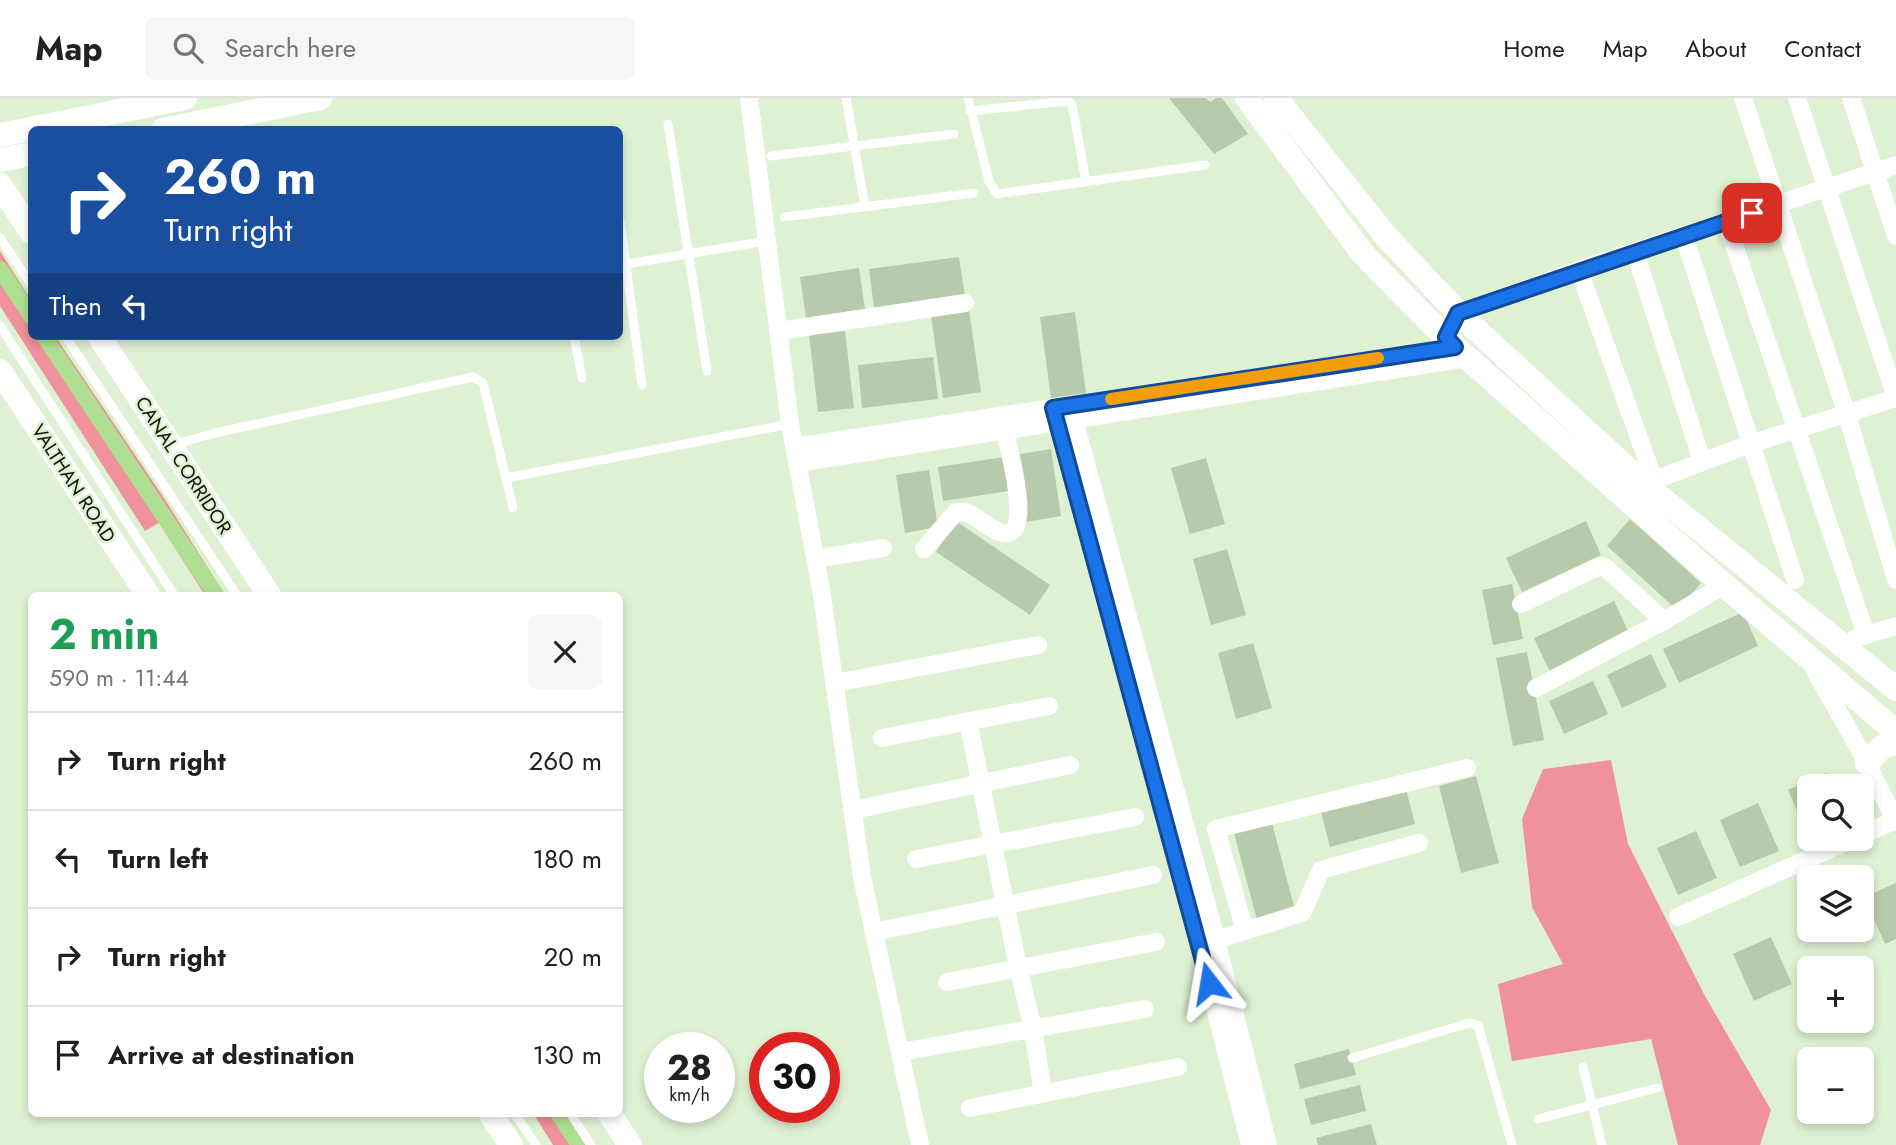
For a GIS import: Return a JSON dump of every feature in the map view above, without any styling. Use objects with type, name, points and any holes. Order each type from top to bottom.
[{"type":"street","points":[[45,126],[185,98]]},
{"type":"street","points":[[183,126],[320,98]]},
{"type":"street","points":[[749,98],[790,424],[835,683],[862,877],[920,1145]]},
{"type":"street","points":[[1247,98],[1363,254],[1456,347],[1724,585],[1896,732]]},
{"type":"street","points":[[1276,98],[1385,236],[1458,313],[1649,482],[1896,689]]},
{"type":"street","points":[[1743,98],[1847,415],[1896,580]]},
{"type":"street","points":[[1649,482],[1750,444],[1896,398],[1797,98]]},
{"type":"street","points":[[1851,98],[1896,236]]},
{"type":"street","points":[[0,135],[28,129]]},
{"type":"street","points":[[0,160],[28,155]]},
{"type":"street","points":[[1458,313],[1896,165]]},
{"type":"street","points":[[0,186],[28,227]]},
{"type":"street","points":[[1726,221],[1866,635]]},
{"type":"street","points":[[1684,236],[1796,580]]},
{"type":"street","points":[[1635,252],[1702,461]]},
{"type":"street","points":[[1579,270],[1649,482]]},
{"type":"street","points":[[779,331],[965,303]]},
{"type":"street","points":[[1456,347],[1458,313]]},
{"type":"street","name":"CANAL CORRIDOR","points":[[102,340],[267,592]]},
{"type":"street","points":[[796,455],[1064,414],[1456,347]]},
{"type":"street","name":"VALTHAN ROAD","points":[[0,371],[146,592]]},
{"type":"street","points":[[796,455],[1005,431],[1064,414]]},
{"type":"street","points":[[1064,414],[1216,940],[1268,1145]]},
{"type":"street","points":[[1064,414],[1250,1145]]},
{"type":"street","points":[[924,549],[956,512],[967,512],[997,532],[1012,531],[1017,526],[1020,510],[1005,431]]},
{"type":"street","points":[[815,559],[883,548]]},
{"type":"street","points":[[1521,604],[1602,566],[1664,621]]},
{"type":"street","points":[[1536,688],[1664,621],[1724,585]]},
{"type":"street","points":[[1785,638],[1802,612]]},
{"type":"street","points":[[1840,642],[1896,626]]},
{"type":"street","points":[[835,683],[1038,645]]},
{"type":"street","points":[[1806,654],[1896,821],[1874,830]]},
{"type":"street","points":[[882,738],[1049,706]]},
{"type":"street","points":[[968,722],[1033,1029],[1043,1093]]},
{"type":"street","points":[[1867,763],[1882,747],[1896,743]]},
{"type":"street","points":[[853,810],[1070,765]]},
{"type":"street","points":[[1245,931],[1216,829],[1468,768]]},
{"type":"street","points":[[916,859],[1135,817]]},
{"type":"street","points":[[1216,940],[1302,913],[1321,870],[1419,844]]},
{"type":"street","points":[[1678,917],[1826,851]]},
{"type":"street","points":[[874,932],[1153,875]]},
{"type":"street","points":[[947,982],[1156,942]]},
{"type":"street","points":[[900,1052],[1144,1009]]},
{"type":"street","points":[[970,1108],[1178,1067]]},
{"type":"street","points":[[493,1117],[511,1145]]},
{"type":"street","points":[[612,1117],[630,1145]]},
{"type":"lane","points":[[846,98],[865,206]]},
{"type":"lane","points":[[968,98],[989,181],[997,194],[1205,165]]},
{"type":"lane","points":[[970,111],[1068,101],[1073,105],[1086,181]]},
{"type":"lane","points":[[668,124],[707,371]]},
{"type":"lane","points":[[771,156],[954,134]]},
{"type":"lane","points":[[784,217],[974,192]]},
{"type":"lane","points":[[0,238],[28,279]]},
{"type":"lane","points":[[623,265],[767,241]]},
{"type":"lane","points":[[623,271],[642,384]]},
{"type":"lane","points":[[0,326],[172,592]]},
{"type":"lane","points":[[68,340],[235,592]]},
{"type":"lane","points":[[575,340],[582,378]]},
{"type":"lane","points":[[171,446],[215,433],[473,377],[483,383],[513,508]]},
{"type":"lane","points":[[506,478],[790,424]]},
{"type":"lane","points":[[1352,1058],[1469,1023],[1478,1025],[1512,1145]]},
{"type":"lane","points":[[1583,1067],[1602,1145]]},
{"type":"lane","points":[[1538,1119],[1657,1088]]},
{"type":"lane","points":[[517,1117],[536,1145]]},
{"type":"lane","points":[[573,1117],[591,1145]]},
{"type":"shaded area","points":[[0,251],[28,295],[28,340],[58,340],[164,498],[223,592],[203,592],[159,523],[145,531],[0,306]]},
{"type":"shaded area","points":[[1611,760],[1628,844],[1705,996],[1771,1110],[1760,1145],[1678,1145],[1651,1039],[1512,1061],[1498,984],[1563,964],[1532,907],[1522,819],[1543,769]]},
{"type":"shaded area","points":[[536,1117],[555,1117],[573,1145],[553,1145]]},
{"type":"building","points":[[1169,98],[1206,98],[1210,102],[1222,98],[1248,134],[1214,154]]},
{"type":"building","points":[[959,257],[965,296],[874,308],[869,269]]},
{"type":"building","points":[[859,268],[865,309],[806,318],[800,277]]},
{"type":"building","points":[[968,303],[981,392],[943,398],[930,309]]},
{"type":"building","points":[[1075,312],[1086,393],[1051,398],[1040,317]]},
{"type":"building","points":[[845,331],[854,408],[818,412],[809,335]]},
{"type":"building","points":[[933,357],[938,399],[862,408],[858,365]]},
{"type":"building","points":[[1051,449],[1061,516],[1025,522],[1015,455]]},
{"type":"building","points":[[1004,457],[1009,491],[943,501],[938,467]]},
{"type":"building","points":[[1206,458],[1225,524],[1190,534],[1171,468]]},
{"type":"building","points":[[929,470],[938,527],[905,533],[896,475]]},
{"type":"building","points":[[1630,519],[1701,583],[1677,610],[1607,546]]},
{"type":"building","points":[[956,521],[1050,585],[1030,615],[936,552]]},
{"type":"building","points":[[1586,521],[1601,555],[1522,592],[1506,558]]},
{"type":"building","points":[[1227,549],[1246,615],[1211,625],[1193,559]]},
{"type":"building","points":[[1512,584],[1523,639],[1493,645],[1482,590]]},
{"type":"building","points":[[1614,601],[1630,635],[1550,672],[1534,638]]},
{"type":"building","points":[[1743,612],[1758,646],[1679,683],[1663,649]]},
{"type":"building","points":[[1253,643],[1272,708],[1236,719],[1218,653]]},
{"type":"building","points":[[1527,652],[1544,740],[1513,746],[1496,658]]},
{"type":"building","points":[[1651,654],[1667,687],[1622,708],[1607,675]]},
{"type":"building","points":[[1593,681],[1608,714],[1564,734],[1549,701]]},
{"type":"building","points":[[1476,776],[1499,863],[1461,873],[1439,786]]},
{"type":"building","points":[[1797,786],[1797,810],[1788,790]]},
{"type":"building","points":[[1406,789],[1415,824],[1330,847],[1321,812]]},
{"type":"building","points":[[1758,803],[1779,851],[1740,867],[1720,820]]},
{"type":"building","points":[[1272,823],[1295,910],[1257,920],[1234,833]]},
{"type":"building","points":[[1696,831],[1717,878],[1678,895],[1657,848]]},
{"type":"building","points":[[1896,883],[1896,939],[1885,944],[1874,919],[1874,893]]},
{"type":"building","points":[[1771,937],[1792,984],[1754,1001],[1733,954]]},
{"type":"building","points":[[1349,1049],[1356,1075],[1300,1089],[1294,1064]]},
{"type":"building","points":[[1360,1085],[1366,1111],[1311,1125],[1304,1099]]},
{"type":"building","points":[[1371,1124],[1377,1145],[1318,1145],[1316,1138]]},
{"type":"waterway","points":[[0,269],[28,311]]},
{"type":"waterway","points":[[47,340],[214,592]]},
{"type":"waterway","points":[[561,1117],[579,1145]]},
{"type":"slow traffic","points":[[1111,399],[1378,358]]},
{"type":"route","points":[[1209,983],[1053,408],[1455,347],[1446,337],[1458,313],[1752,213]]}]
